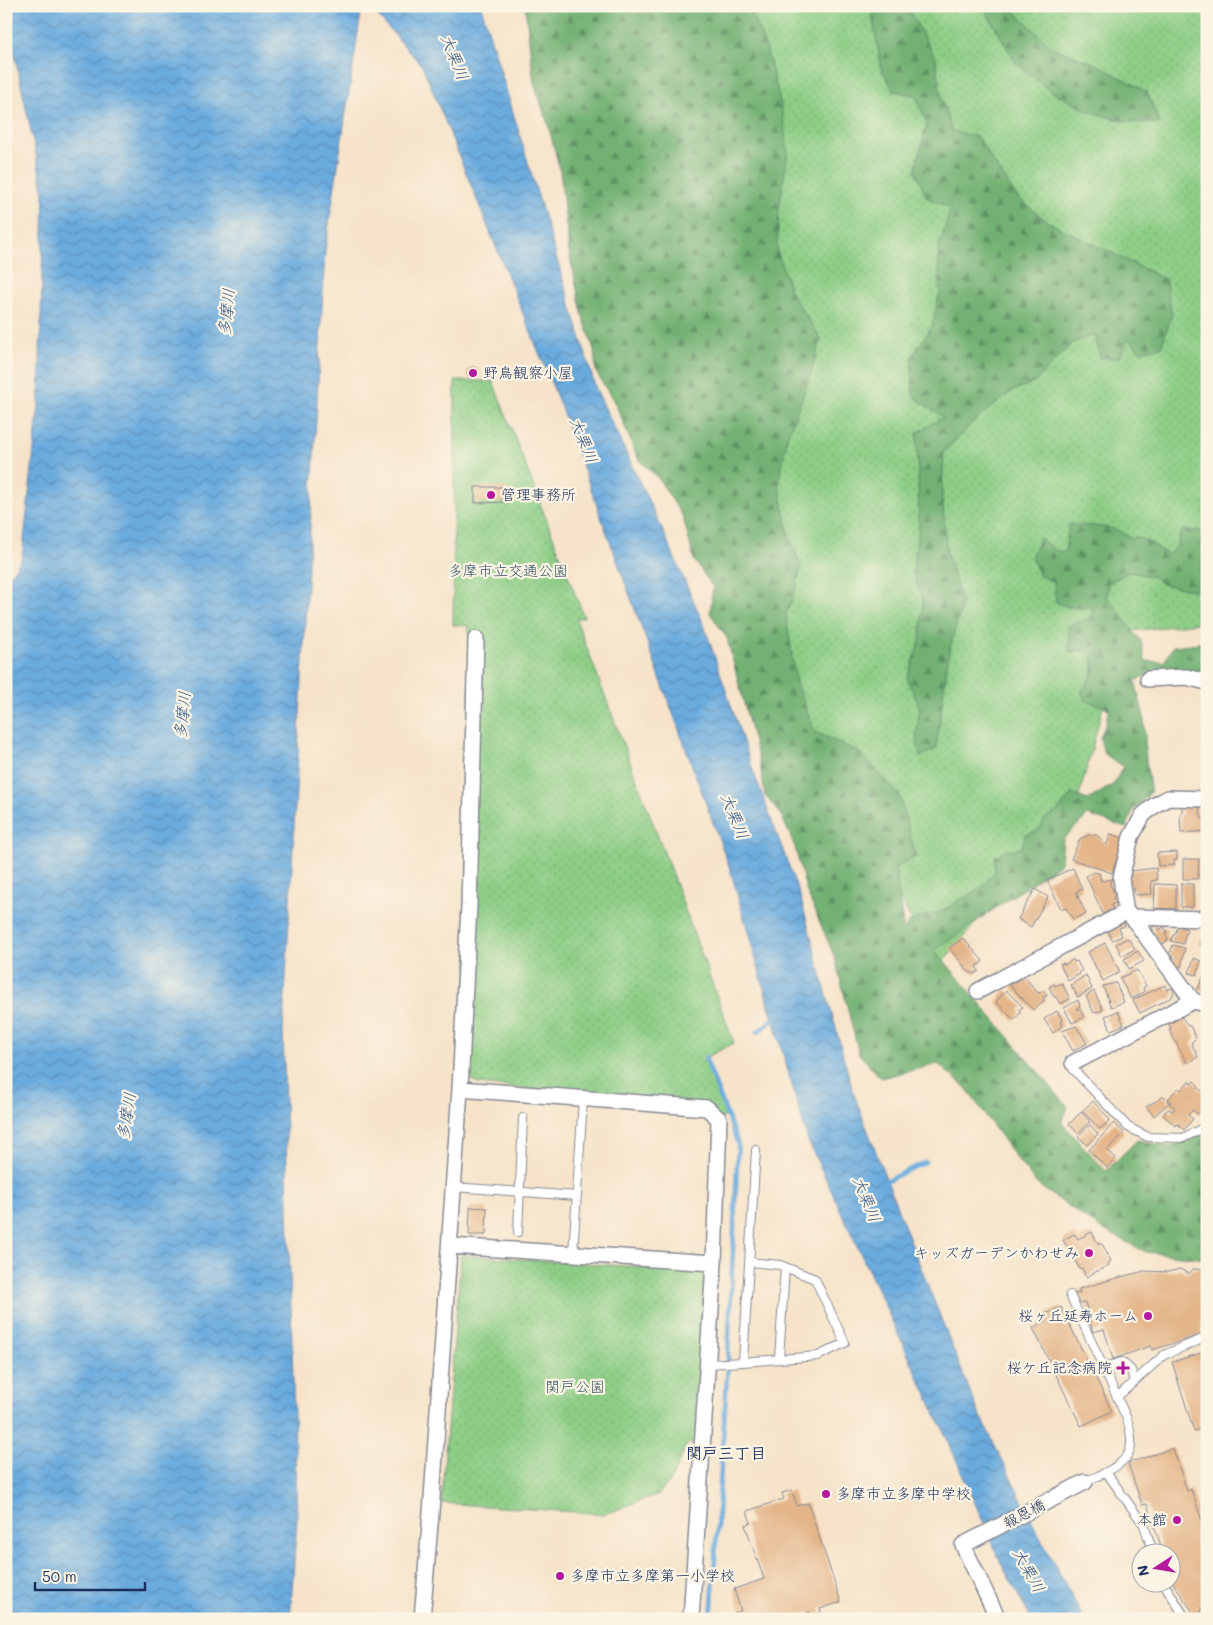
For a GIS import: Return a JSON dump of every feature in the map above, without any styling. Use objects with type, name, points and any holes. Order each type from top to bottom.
[{"type":"street","points":[[422,1619],[460,1089],[469,905],[476,639]]},
{"type":"street","points":[[1148,679],[1186,677],[1207,682]]},
{"type":"street","points":[[1073,1063],[1200,1002],[1129,915],[1121,878],[1131,837],[1143,815],[1155,805],[1168,798],[1207,799]]},
{"type":"street","points":[[978,991],[1120,914],[1207,919]]},
{"type":"street","points":[[460,1089],[707,1108],[719,1119],[713,1364],[691,1619]]},
{"type":"street","points":[[450,1246],[714,1263]]},
{"type":"street","name":"報恩橋","points":[[998,1619],[963,1545],[1085,1482]]},
{"type":"lane","points":[[1073,1063],[1073,1069],[1128,1127],[1148,1137],[1183,1138],[1207,1126]]},
{"type":"lane","points":[[573,1254],[583,1099]]},
{"type":"lane","points":[[518,1232],[523,1118]]},
{"type":"lane","points":[[740,1362],[756,1150]]},
{"type":"lane","points":[[453,1188],[577,1196]]},
{"type":"lane","points":[[713,1364],[818,1356],[845,1343],[815,1279],[780,1265],[749,1262]]},
{"type":"lane","points":[[778,1359],[785,1267]]},
{"type":"lane","points":[[1070,1295],[1127,1419],[1132,1440],[1129,1455],[1119,1464],[1085,1482]]},
{"type":"lane","points":[[1117,1397],[1164,1355],[1207,1337]]},
{"type":"lane","points":[[1106,1376],[1112,1365],[1122,1362],[1131,1370],[1134,1381]]},
{"type":"lane","points":[[1106,1472],[1144,1525],[1150,1542]]},
{"type":"lane","points":[[1169,1592],[1186,1619]]},
{"type":"green space","points":[[525,6],[749,6],[766,48],[781,105],[788,152],[779,208],[777,250],[791,293],[821,339],[809,380],[787,437],[779,485],[788,532],[801,566],[796,588],[786,615],[796,683],[815,732],[859,752],[899,794],[916,857],[895,867],[904,932],[908,923],[943,911],[980,889],[995,872],[995,856],[1006,850],[1021,849],[1025,835],[1039,830],[1045,819],[1058,811],[1072,794],[1088,800],[1114,784],[1123,766],[1104,754],[1100,738],[1109,709],[1085,700],[1081,692],[1092,673],[1093,663],[1090,652],[1078,650],[1069,652],[1069,626],[1092,617],[1092,606],[1074,608],[1056,602],[1054,582],[1040,576],[1031,557],[1040,538],[1056,551],[1065,552],[1069,524],[1102,527],[1116,530],[1132,539],[1135,536],[1153,544],[1168,555],[1177,545],[1182,530],[1207,531],[1207,593],[1162,584],[1154,577],[1130,572],[1108,583],[1107,597],[1141,641],[1145,661],[1164,662],[1173,646],[1207,642],[1207,677],[1146,676],[1135,681],[1144,717],[1146,761],[1151,792],[1133,811],[1126,828],[1088,815],[1063,839],[1061,863],[935,950],[1068,1107],[1062,1123],[1106,1171],[1137,1140],[1170,1147],[1207,1133],[1207,1259],[1146,1252],[1100,1228],[1038,1185],[1016,1158],[966,1088],[938,1064],[881,1078],[859,1054],[835,958],[806,890],[795,847],[780,813],[765,796],[760,765],[727,638],[710,613],[713,587],[694,560],[683,517],[658,478],[638,459],[617,407],[596,372],[594,350],[582,313],[569,252],[560,171],[548,124],[534,83]]},
{"type":"green space","points":[[556,6],[1207,6],[1207,622],[1123,632],[1077,804],[938,967],[786,695]]},
{"type":"green space","points":[[871,6],[907,6],[936,59],[941,96],[952,131],[977,137],[1016,196],[1048,222],[1165,279],[1172,315],[1161,347],[1140,351],[1129,339],[1118,358],[1100,358],[1095,334],[1072,343],[1035,382],[1012,391],[973,422],[944,452],[942,495],[947,553],[962,605],[949,651],[936,749],[920,757],[916,737],[920,708],[907,679],[920,641],[923,602],[913,572],[919,526],[917,433],[943,417],[913,396],[912,357],[932,326],[940,292],[938,249],[951,208],[927,198],[915,170],[927,124],[916,96],[894,91],[881,68]]},
{"type":"green space","points":[[983,6],[1009,6],[1053,48],[1098,65],[1147,92],[1160,124],[1123,121],[1088,111],[1049,90],[1016,63]]},
{"type":"green space","name":"多摩市立交通公園","points":[[455,381],[493,381],[584,617],[576,619],[734,1043],[705,1058],[727,1116],[719,1119],[707,1108],[478,1084],[467,1077],[470,640],[468,626],[453,625]]},
{"type":"green space","name":"関戸公園","points":[[461,1255],[699,1271],[705,1278],[697,1443],[687,1444],[671,1480],[659,1494],[605,1514],[441,1503]]},
{"type":"water","name":"多摩川","points":[[6,6],[362,6],[325,251],[283,1032],[297,1519],[290,1619],[6,1619],[6,581],[22,558],[39,405],[44,193],[6,14]]},
{"type":"water","name":"大栗川","points":[[369,6],[481,6],[596,389],[666,538],[704,625],[751,765],[800,896],[853,1092],[977,1409],[1040,1537],[1084,1619],[1031,1619],[1001,1563],[945,1434],[808,1141],[730,869],[559,402],[423,67]]},
{"type":"building","name":"野鳥観察小屋","points":[[471,368],[475,368],[478,373],[477,377],[471,378],[468,375],[468,371]]},
{"type":"building","name":"管理事務所","points":[[475,487],[508,487],[508,502],[475,503]]},
{"type":"building","points":[[1199,804],[1202,819],[1206,818],[1207,831],[1181,833],[1180,814],[1182,814],[1182,805]]},
{"type":"building","points":[[1110,834],[1124,838],[1112,873],[1071,859],[1080,839],[1089,835],[1097,835],[1107,845]]},
{"type":"building","points":[[1177,852],[1177,859],[1174,860],[1175,865],[1158,866],[1157,853]]},
{"type":"building","points":[[1183,859],[1199,859],[1198,879],[1183,879]]},
{"type":"building","points":[[1073,868],[1082,889],[1076,892],[1086,914],[1073,919],[1066,908],[1061,909],[1047,880]]},
{"type":"building","points":[[1156,868],[1157,880],[1151,881],[1152,894],[1135,895],[1134,888],[1129,889],[1128,877],[1131,877],[1130,871]]},
{"type":"building","points":[[1093,872],[1099,873],[1101,881],[1111,879],[1110,884],[1115,894],[1113,899],[1116,902],[1111,905],[1113,909],[1103,914],[1086,876]]},
{"type":"building","points":[[1155,884],[1176,885],[1176,909],[1154,908]]},
{"type":"building","points":[[1181,884],[1193,884],[1193,907],[1181,907]]},
{"type":"building","points":[[1035,889],[1048,897],[1031,927],[1018,919]]},
{"type":"building","points":[[1123,920],[1125,926],[1119,928],[1122,936],[1112,940],[1107,928]]},
{"type":"building","points":[[1156,925],[1160,930],[1164,927],[1167,932],[1165,934],[1168,940],[1161,945],[1152,935],[1154,932],[1152,928]]},
{"type":"building","points":[[1178,926],[1187,929],[1183,944],[1171,941]]},
{"type":"building","points":[[1205,930],[1207,930],[1207,946],[1200,944]]},
{"type":"building","points":[[963,938],[983,961],[976,967],[979,971],[974,974],[968,971],[949,948]]},
{"type":"building","points":[[1128,938],[1135,949],[1122,956],[1116,944]]},
{"type":"building","points":[[1105,943],[1120,972],[1103,981],[1088,952]]},
{"type":"building","points":[[1173,945],[1185,948],[1181,967],[1175,965],[1174,957],[1169,955]]},
{"type":"building","points":[[1138,951],[1144,961],[1129,969],[1124,959]]},
{"type":"building","points":[[1194,958],[1201,961],[1197,975],[1189,973]]},
{"type":"building","points":[[1073,959],[1074,962],[1077,961],[1082,971],[1068,981],[1060,964],[1064,963],[1065,965]]},
{"type":"building","points":[[1137,970],[1146,986],[1143,988],[1144,992],[1131,999],[1120,978]]},
{"type":"building","points":[[1086,975],[1092,989],[1078,997],[1071,985]]},
{"type":"building","points":[[1024,976],[1038,993],[1044,991],[1047,996],[1043,997],[1045,1000],[1033,1010],[1010,985]]},
{"type":"building","points":[[1204,976],[1207,977],[1207,993],[1198,988]]},
{"type":"building","points":[[1062,983],[1070,999],[1060,1004],[1049,987]]},
{"type":"building","points":[[1116,983],[1124,1002],[1111,1007],[1103,986]]},
{"type":"building","points":[[1165,985],[1167,990],[1172,988],[1174,991],[1172,997],[1140,1013],[1133,1000]]},
{"type":"building","points":[[1006,990],[1023,1007],[1019,1010],[1021,1012],[1014,1020],[996,1002]]},
{"type":"building","points":[[1094,991],[1103,1010],[1094,1013],[1086,996]]},
{"type":"building","points":[[1078,1000],[1080,1006],[1077,1008],[1078,1010],[1080,1009],[1084,1017],[1072,1023],[1064,1008]]},
{"type":"building","points":[[1057,1011],[1063,1021],[1061,1022],[1063,1026],[1053,1033],[1044,1019]]},
{"type":"building","points":[[1118,1011],[1124,1025],[1111,1030],[1105,1016]]},
{"type":"building","points":[[1182,1017],[1190,1026],[1196,1038],[1191,1043],[1198,1057],[1187,1063],[1169,1030],[1171,1029],[1169,1024]]},
{"type":"building","points":[[1076,1026],[1087,1043],[1073,1051],[1062,1031]]},
{"type":"building","points":[[1189,1081],[1191,1084],[1194,1081],[1199,1086],[1198,1088],[1207,1095],[1207,1104],[1198,1114],[1193,1110],[1188,1115],[1193,1119],[1184,1130],[1163,1115],[1168,1109],[1172,1111],[1175,1108],[1168,1099],[1178,1088],[1181,1090]]},
{"type":"building","points":[[1164,1096],[1169,1103],[1154,1116],[1146,1107]]},
{"type":"building","points":[[1093,1101],[1110,1120],[1100,1129],[1082,1111]]},
{"type":"building","points":[[1081,1112],[1090,1122],[1078,1133],[1069,1124]]},
{"type":"building","points":[[1114,1123],[1124,1133],[1107,1150],[1116,1158],[1107,1168],[1089,1150]]},
{"type":"building","points":[[1090,1125],[1098,1134],[1087,1145],[1078,1136]]},
{"type":"building","points":[[470,1207],[487,1208],[486,1235],[469,1235]]},
{"type":"building","name":"キッズガーデンかわせみ","points":[[1092,1232],[1098,1244],[1102,1244],[1111,1261],[1108,1263],[1109,1265],[1086,1277],[1063,1240],[1074,1234],[1078,1239]]},
{"type":"building","name":"桜ヶ丘延寿ホーム","points":[[1180,1269],[1189,1274],[1193,1269],[1207,1270],[1207,1297],[1203,1297],[1207,1310],[1207,1322],[1201,1324],[1203,1334],[1152,1350],[1151,1346],[1113,1359],[1104,1329],[1093,1332],[1085,1302],[1075,1304],[1073,1294],[1080,1293],[1079,1289],[1144,1271],[1168,1272]]},
{"type":"building","points":[[1061,1307],[1112,1411],[1081,1426],[1033,1328],[1046,1321],[1043,1315]]},
{"type":"building","points":[[1207,1351],[1207,1415],[1200,1418],[1203,1428],[1194,1431],[1172,1362]]},
{"type":"building","name":"本館","points":[[1173,1448],[1187,1491],[1191,1489],[1207,1535],[1207,1605],[1201,1607],[1202,1613],[1195,1615],[1179,1592],[1180,1542],[1160,1542],[1147,1504],[1142,1505],[1128,1463]]},
{"type":"building","points":[[792,1490],[797,1506],[808,1503],[841,1602],[820,1609],[823,1619],[813,1619],[810,1612],[793,1618],[783,1614],[769,1619],[736,1619],[734,1613],[741,1611],[734,1589],[764,1579],[745,1525],[751,1523],[747,1511],[784,1499],[782,1493]]},
{"type":"waterway","points":[[758,1032],[776,1017]]},
{"type":"waterway","points":[[705,1057],[738,1144],[727,1377],[711,1619]]},
{"type":"waterway","points":[[882,1183],[925,1162]]},
{"type":"place","name":"野鳥観察小屋","points":[[473,373]]},
{"type":"place","name":"管理事務所","points":[[491,495]]},
{"type":"place","name":"キッズガーデンかわせみ","points":[[1089,1253]]},
{"type":"place","name":"桜ヶ丘延寿ホーム","points":[[1148,1316]]},
{"type":"place","name":"桜ケ丘記念病院","points":[[1123,1368]]},
{"type":"place","name":"多摩市立多摩中学校","points":[[826,1494]]},
{"type":"place","name":"本館","points":[[1177,1520]]},
{"type":"place","name":"多摩市立多摩第一小学校","points":[[560,1576]]},
{"type":"district","name":"関戸三丁目","points":[[726,1453]]}]
